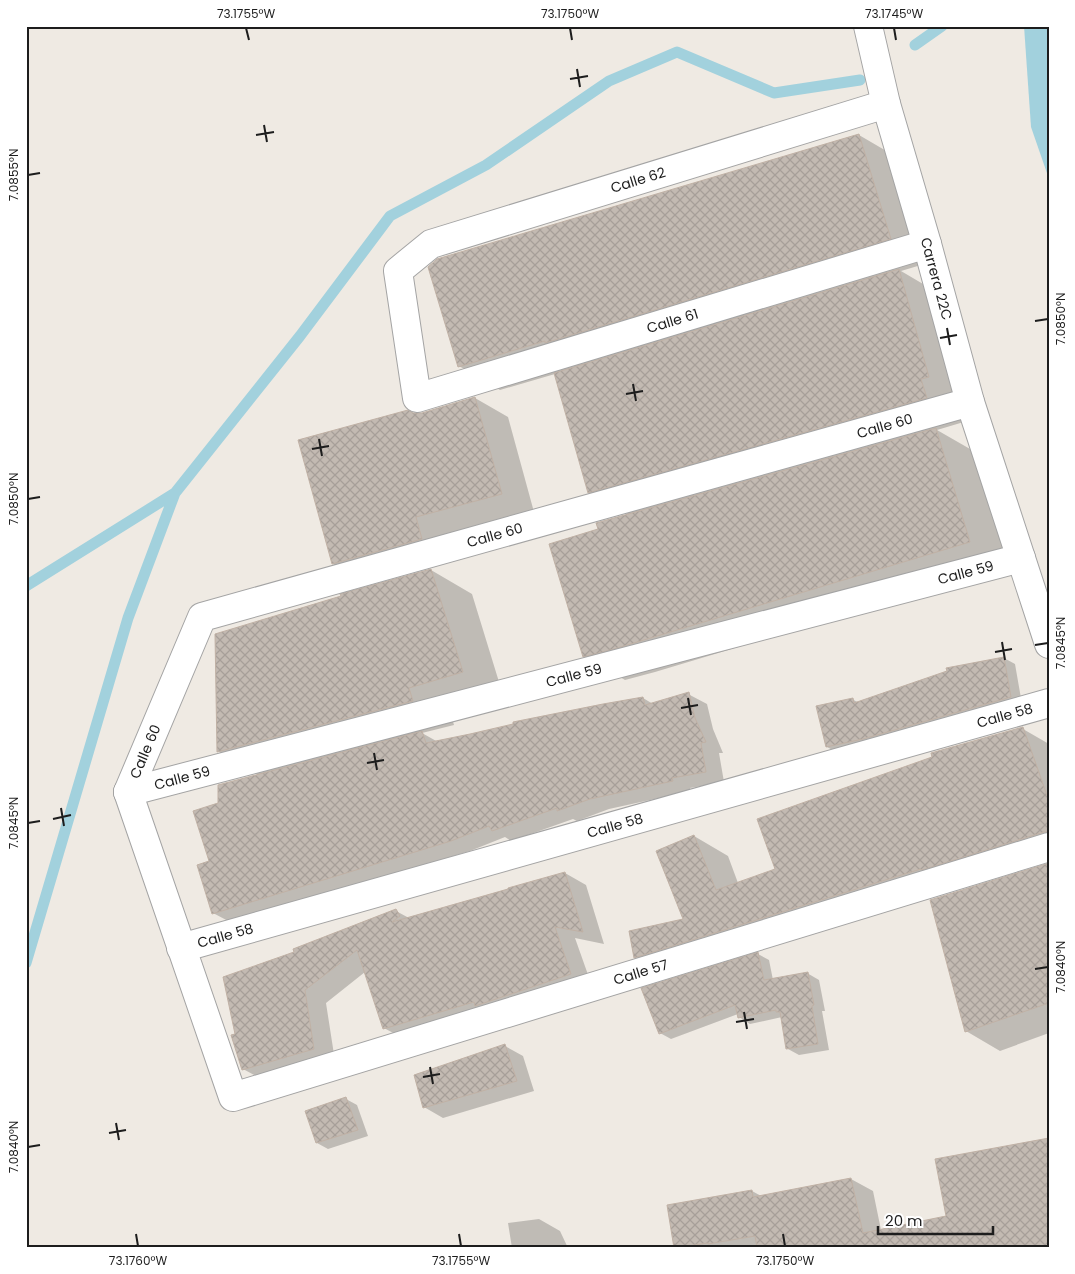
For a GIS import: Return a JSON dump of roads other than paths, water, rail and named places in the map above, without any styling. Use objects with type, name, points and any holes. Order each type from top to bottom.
[{"type":"street","name":"Carrera 22C","points":[[868,26],[886,104],[970,402],[1049,644]]},
{"type":"street","name":"Calle 62","points":[[417,398],[398,270],[431,244],[886,104]]},
{"type":"street","name":"Calle 61","points":[[417,398],[927,244]]},
{"type":"street","name":"Calle 60","points":[[128,792],[202,617],[970,402]]},
{"type":"street","name":"Calle 59","points":[[128,792],[1021,558]]},
{"type":"street","name":"Calle 58","points":[[181,948],[1049,702]]},
{"type":"street","points":[[128,792],[181,948]]},
{"type":"street","name":"Calle 57","points":[[181,948],[233,1096],[1049,847]]},
{"type":"water","points":[[1024,26],[1049,26],[1049,179],[1031,127]]},
{"type":"waterway","points":[[915,45],[942,26]]},
{"type":"waterway","points":[[26,586],[175,493],[300,336],[390,216],[486,165],[609,81],[677,52],[774,93],[860,80]]},
{"type":"waterway","points":[[26,963],[128,618],[175,493]]}]
